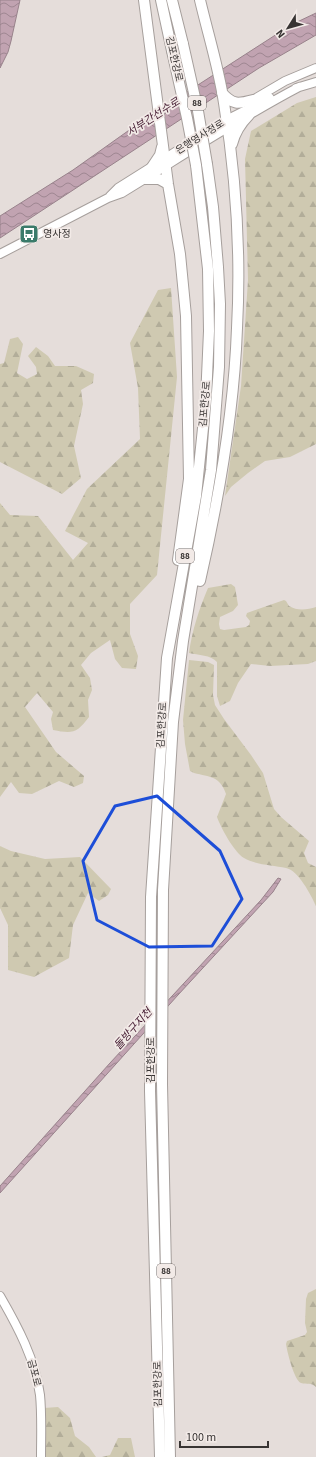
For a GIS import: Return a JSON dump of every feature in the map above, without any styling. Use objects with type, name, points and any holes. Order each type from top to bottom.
[{"type":"highway","points":[[144,0],[168,184],[177,231],[186,316],[189,479],[178,557],[178,592]]},
{"type":"highway","name":"김포한강로","points":[[160,1457],[150,1091],[152,897],[162,710],[167,658],[200,469],[208,361],[208,269],[196,165],[161,0]]},
{"type":"highway","name":"김포한강로","points":[[170,1457],[162,1084],[163,890],[173,722],[183,641],[211,470],[219,367],[220,304],[214,221],[207,164],[198,111],[172,0]]},
{"type":"highway","points":[[183,641],[198,591],[221,478],[231,405],[237,335],[238,238],[225,98],[200,0]]},
{"type":"highway","points":[[225,98],[241,103],[253,100]]},
{"type":"highway","points":[[230,150],[234,135],[239,125],[249,115]]},
{"type":"highway","points":[[152,167],[160,155],[163,140]]},
{"type":"highway","points":[[145,179],[158,179],[168,184]]},
{"type":"street","points":[[227,124],[237,111],[253,100],[285,81],[316,68]]},
{"type":"street","name":"은행영사정로","points":[[0,254],[108,198],[122,193],[145,179],[166,163],[187,152],[258,102],[316,82]]},
{"type":"street","name":"은행영사정로","points":[[227,124],[249,115],[299,87]]},
{"type":"street","name":"은행영사정로","points":[[108,198],[118,188],[152,167],[166,163]]},
{"type":"street","name":"금포로","points":[[0,1296],[24,1340],[36,1373],[40,1396],[41,1457]]},
{"type":"highlighted area","points":[[157,796],[220,851],[242,899],[212,946],[149,947],[97,920],[83,861],[115,806]]},
{"type":"green space","points":[[316,97],[316,444],[290,457],[265,461],[231,487],[225,496],[241,386],[248,280],[245,159],[251,131],[297,103]]},
{"type":"green space","points":[[171,288],[177,377],[157,575],[130,604],[130,634],[138,656],[136,669],[122,668],[115,659],[110,640],[91,653],[81,665],[90,678],[92,690],[88,700],[89,717],[78,729],[70,732],[53,730],[51,719],[53,712],[37,693],[25,707],[56,752],[84,776],[83,783],[74,787],[59,781],[32,794],[19,793],[11,782],[0,797],[0,503],[10,515],[38,516],[73,560],[88,543],[65,531],[87,489],[140,439],[138,388],[130,343],[158,290]]},
{"type":"green space","points":[[18,337],[23,344],[17,373],[27,379],[37,374],[36,367],[28,356],[36,347],[48,356],[55,366],[76,366],[94,374],[93,383],[81,390],[83,404],[74,446],[81,478],[62,494],[0,462],[0,364],[4,363],[10,339]]},
{"type":"green space","points":[[231,584],[235,587],[238,605],[233,611],[220,617],[220,629],[224,630],[246,627],[249,625],[250,621],[246,616],[247,613],[284,600],[289,606],[295,609],[316,607],[316,661],[308,664],[270,666],[251,664],[238,683],[230,701],[220,706],[217,696],[217,662],[208,657],[189,653],[196,620],[208,588]]},
{"type":"green space","points":[[189,660],[208,662],[214,665],[213,695],[215,705],[263,773],[274,809],[309,841],[304,853],[308,863],[316,867],[316,906],[304,884],[291,870],[254,862],[244,858],[236,851],[217,817],[226,794],[224,788],[214,778],[190,771],[185,744],[183,720]]},
{"type":"green space","points":[[0,846],[11,851],[45,859],[80,857],[111,889],[108,895],[99,901],[88,893],[73,925],[69,958],[34,977],[8,970],[8,925],[0,908]]},
{"type":"green space","points":[[316,1289],[316,1387],[311,1384],[305,1384],[298,1381],[291,1365],[286,1344],[287,1341],[305,1335],[307,1332],[305,1323],[306,1299],[308,1293]]},
{"type":"green space","points":[[58,1407],[70,1418],[75,1436],[89,1447],[96,1457],[45,1457],[44,1408]]},
{"type":"green space","points":[[118,1438],[131,1438],[135,1457],[102,1457],[110,1455]]},
{"type":"water","points":[[0,0],[20,0],[8,52],[0,68]]},
{"type":"water","name":"서부간선수로","points":[[316,13],[316,35],[259,68],[0,238],[0,216],[73,170],[142,121],[277,34]]},
{"type":"water","points":[[278,878],[281,879],[273,892],[0,1193],[0,1186],[110,1063],[261,900]]},
{"type":"place","name":"영사정","points":[[29,234]]},
{"type":"water label","name":"돌방구지천","points":[[133,1029]]}]
